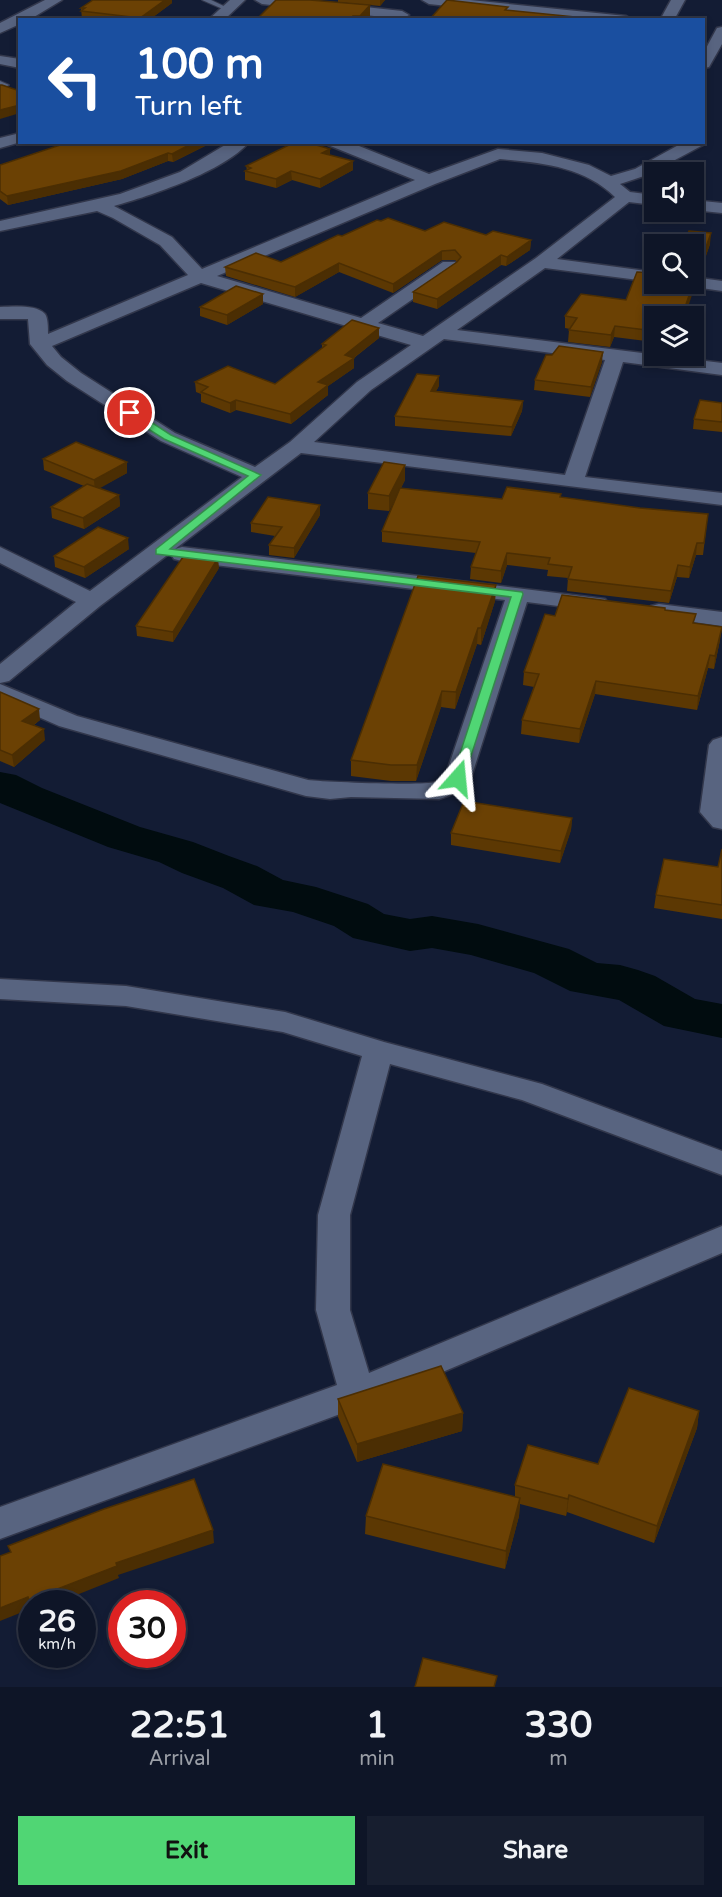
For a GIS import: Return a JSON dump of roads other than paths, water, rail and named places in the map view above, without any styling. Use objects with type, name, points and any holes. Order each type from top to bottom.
[{"type":"street","points":[[262,0],[401,17],[415,0]]},
{"type":"street","points":[[429,0],[606,18]]},
{"type":"street","points":[[668,18],[678,0]]},
{"type":"street","points":[[20,18],[50,1]]},
{"type":"street","points":[[217,18],[233,4]]},
{"type":"street","points":[[0,29],[18,19]]},
{"type":"street","points":[[705,28],[722,30],[705,62]]},
{"type":"street","points":[[0,60],[18,64]]},
{"type":"street","points":[[0,143],[18,138]]},
{"type":"street","points":[[0,226],[99,206],[141,194],[198,170],[238,144]]},
{"type":"street","points":[[339,144],[429,180]]},
{"type":"street","points":[[609,182],[640,172],[693,144]]},
{"type":"street","points":[[40,344],[429,180],[498,154],[542,158],[583,168],[609,182],[625,197],[644,199]]},
{"type":"street","points":[[0,676],[92,601],[160,551],[255,475],[297,446],[364,386],[542,262],[625,197]]},
{"type":"street","points":[[99,206],[119,214],[166,241],[198,276],[364,324],[433,338],[616,355],[722,369]]},
{"type":"street","points":[[704,206],[722,208]]},
{"type":"street","points":[[542,262],[644,276]]},
{"type":"street","points":[[364,324],[449,266]]},
{"type":"street","points":[[704,284],[722,286]]},
{"type":"street","points":[[0,313],[27,313],[38,316],[40,344],[54,362],[74,377],[168,437],[255,475]]},
{"type":"street","points":[[573,482],[616,355]]},
{"type":"street","points":[[297,446],[722,499]]},
{"type":"street","points":[[160,551],[722,619]]},
{"type":"street","points":[[0,554],[92,601]]},
{"type":"street","points":[[0,691],[68,721],[306,788],[330,791],[351,789],[440,791],[458,778],[518,594]]},
{"type":"street","points":[[722,745],[713,812],[722,820]]},
{"type":"street","points":[[0,989],[138,998],[285,1022],[379,1051],[531,1092],[722,1163]]},
{"type":"street","points":[[357,1393],[333,1310],[334,1215],[366,1091],[379,1051]]},
{"type":"street","points":[[0,1523],[357,1393],[722,1239]]},
{"type":"lane","points":[[205,0],[233,4]]},
{"type":"waterway","points":[[0,785],[26,798],[51,806],[124,837],[176,852],[199,863],[240,877],[271,894],[299,898],[351,915],[370,927],[410,935],[432,932],[478,940],[551,961],[588,979],[620,982],[637,988],[682,1014],[722,1021]]}]
